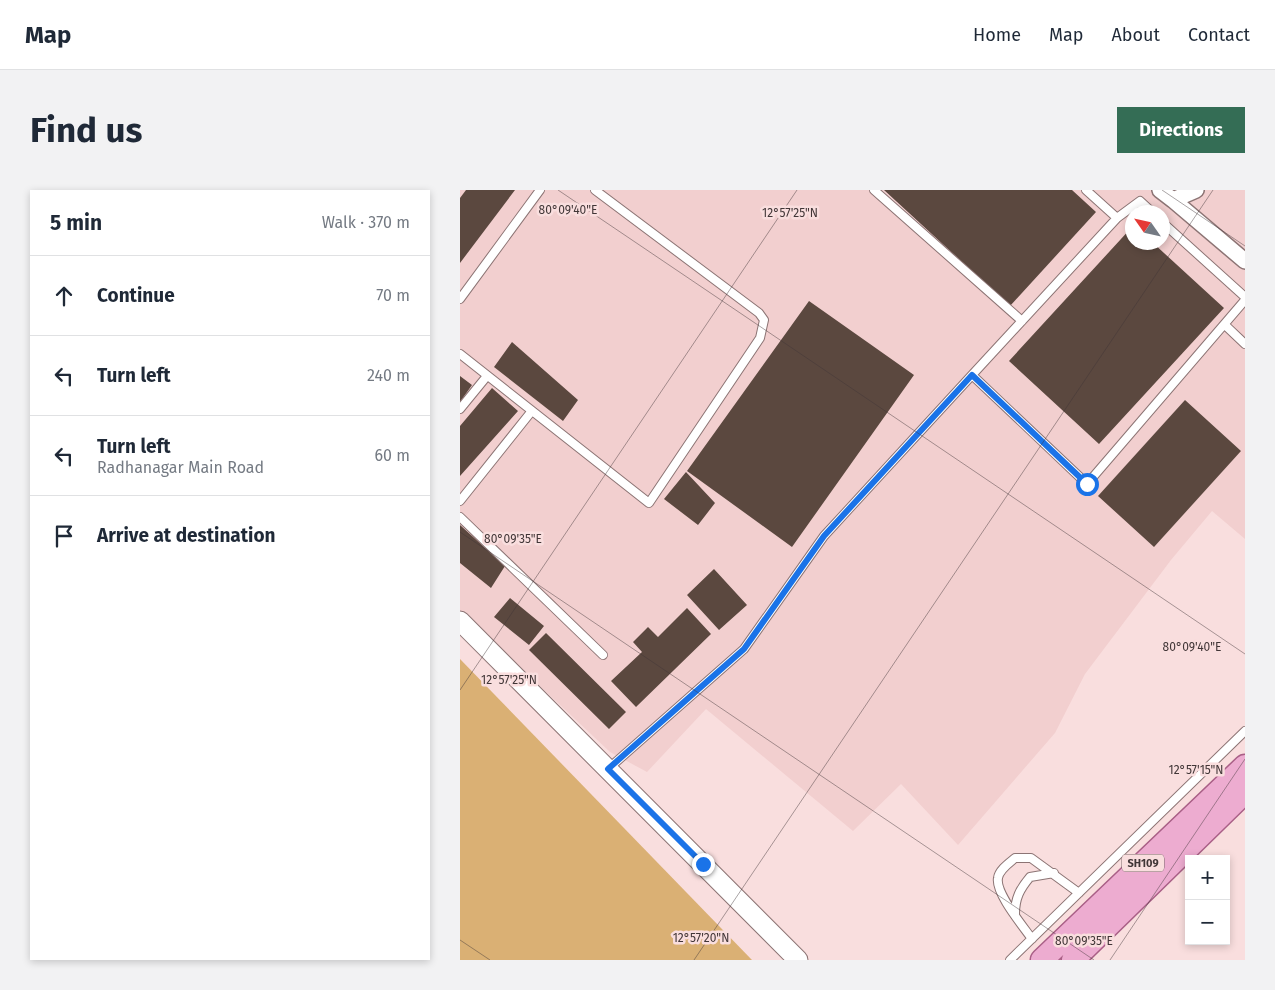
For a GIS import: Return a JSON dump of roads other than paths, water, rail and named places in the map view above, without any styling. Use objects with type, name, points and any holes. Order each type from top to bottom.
[{"type":"main road","name":"SH109","points":[[1042,960],[1245,766]]},
{"type":"main road","name":"SH109","points":[[1073,960],[1245,792]]},
{"type":"street","points":[[1160,190],[1245,261]]},
{"type":"street","points":[[1173,200],[1196,190]]},
{"type":"street","points":[[460,620],[798,960]]},
{"type":"lane","points":[[460,300],[463,290],[540,190]]},
{"type":"lane","points":[[460,354],[531,412],[649,502],[760,338],[764,328],[764,320],[759,313],[595,190]]},
{"type":"lane","points":[[874,190],[1022,321]]},
{"type":"lane","points":[[1086,190],[1117,218]]},
{"type":"lane","points":[[1135,205],[1140,201],[1144,205]]},
{"type":"lane","points":[[608,769],[744,649],[824,536],[1117,218],[1125,212]]},
{"type":"lane","points":[[972,375],[1087,484],[1225,325],[1245,298],[1170,229]]},
{"type":"lane","points":[[1225,325],[1245,344]]},
{"type":"lane","points":[[460,409],[487,376]]},
{"type":"lane","points":[[460,501],[531,412]]},
{"type":"lane","points":[[460,517],[603,655]]},
{"type":"lane","points":[[1010,960],[1245,731]]},
{"type":"lane","points":[[1032,939],[998,888],[998,878],[1005,866],[1015,858],[1031,858],[1079,893]]},
{"type":"lane","points":[[1015,914],[1015,902],[1019,891],[1030,877],[1054,873]]}]
